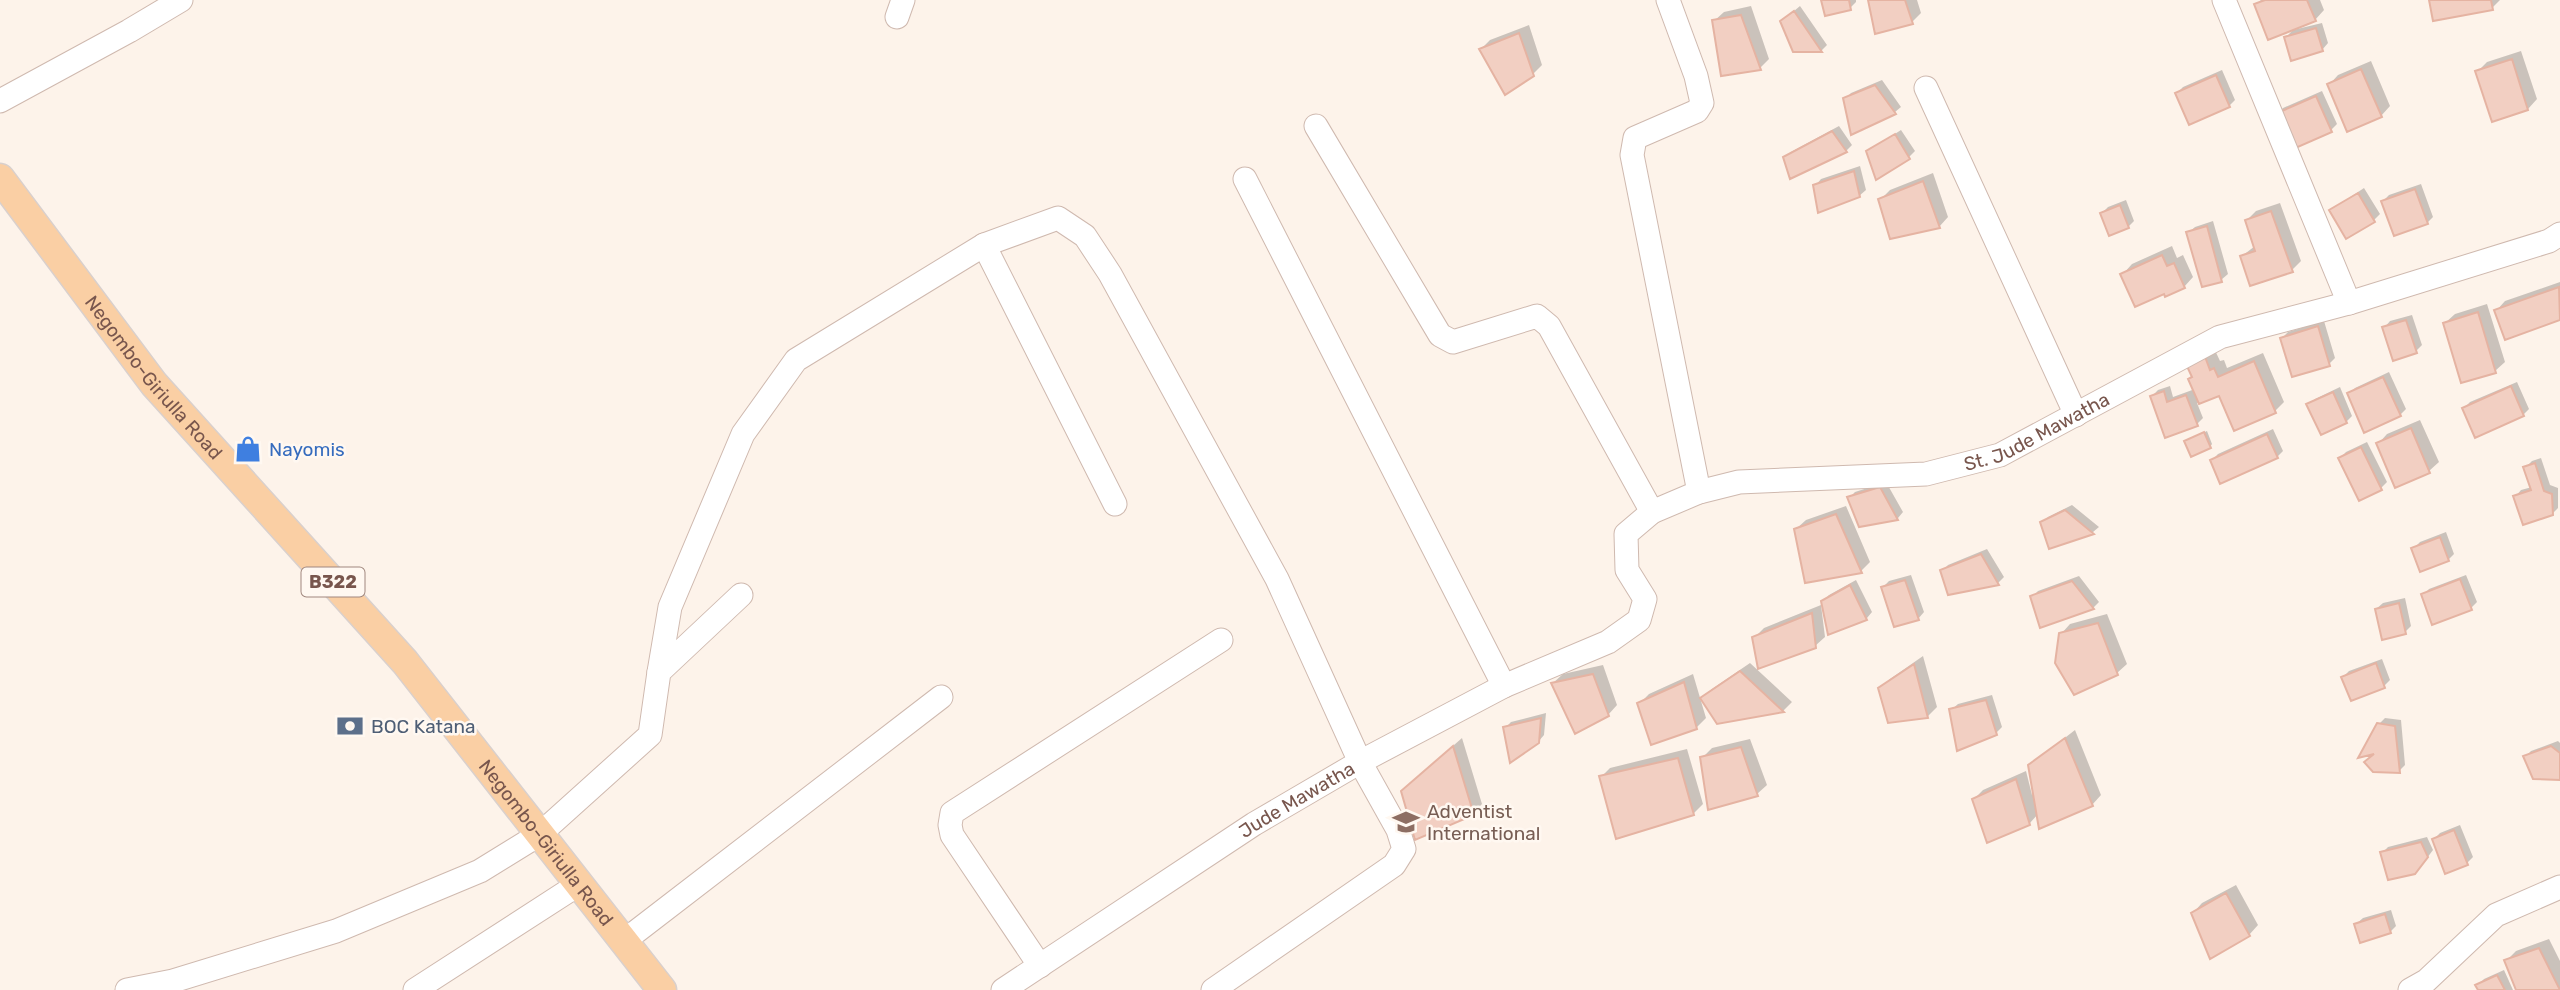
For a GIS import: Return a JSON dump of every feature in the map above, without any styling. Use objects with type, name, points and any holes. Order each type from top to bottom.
[{"type":"main road","name":"Negombo-Giriulla Road","points":[[0,178],[154,384],[405,662],[662,990]]},
{"type":"street","points":[[0,101],[181,0]]},
{"type":"street","points":[[1668,0],[1696,75],[1702,103],[1697,111],[1635,138],[1632,155],[1699,492]]},
{"type":"street","points":[[2224,0],[2349,303]]},
{"type":"street","points":[[1926,88],[2076,415]]},
{"type":"street","points":[[1316,126],[1440,335],[1453,342],[1537,316],[1549,326],[1652,512]]},
{"type":"street","points":[[1245,179],[1504,686]]},
{"type":"street","points":[[127,990],[173,981],[336,931],[480,871],[540,834],[650,735],[670,607],[743,434],[796,360],[984,245],[1058,218],[1085,236],[1116,286],[1277,579],[1360,762],[1398,830],[1404,849],[1394,864],[1213,990]]},
{"type":"street","name":"St. Jude Mawatha","points":[[1608,642],[1639,620],[1645,599],[1627,570],[1626,534],[1652,512],[1699,492],[1739,482],[1926,474],[2000,455],[2220,337],[2349,303],[2549,241],[2560,234]]},
{"type":"street","points":[[984,245],[1115,504]]},
{"type":"street","points":[[659,672],[741,595]]},
{"type":"street","points":[[1040,966],[952,835],[952,813],[1221,640]]},
{"type":"street","name":"Jude Mawatha","points":[[1003,990],[1254,824],[1360,762],[1504,686],[1608,642]]},
{"type":"street","points":[[624,941],[942,696]]},
{"type":"street","points":[[415,990],[579,884]]},
{"type":"street","points":[[2410,990],[2426,981],[2496,915],[2560,887]]},
{"type":"building","points":[[1821,0],[1849,0],[1851,10],[1825,16]]},
{"type":"building","points":[[1868,0],[1905,0],[1913,24],[1875,34]]},
{"type":"building","points":[[2265,0],[2307,0],[2316,21],[2268,40],[2254,4]]},
{"type":"building","points":[[2429,0],[2491,0],[2493,10],[2433,21]]},
{"type":"building","points":[[1794,11],[1822,52],[1793,52],[1780,21]]},
{"type":"building","points":[[1741,15],[1761,70],[1721,76],[1712,20]]},
{"type":"building","points":[[2316,28],[2323,51],[2291,61],[2284,37]]},
{"type":"building","points":[[1519,33],[1534,76],[1505,95],[1479,49]]},
{"type":"building","points":[[2512,59],[2528,110],[2492,122],[2475,71]]},
{"type":"building","points":[[2361,69],[2382,117],[2347,132],[2327,84]]},
{"type":"building","points":[[2216,75],[2230,107],[2189,125],[2175,93]]},
{"type":"building","points":[[1875,85],[1896,114],[1851,135],[1843,98]]},
{"type":"building","points":[[2316,96],[2332,132],[2291,150],[2275,114]]},
{"type":"building","points":[[1832,131],[1847,152],[1790,179],[1783,157]]},
{"type":"building","points":[[1895,134],[1910,159],[1876,180],[1866,151]]},
{"type":"building","points":[[1854,171],[1860,197],[1818,213],[1813,185]]},
{"type":"building","points":[[1923,181],[1940,228],[1890,239],[1878,199]]},
{"type":"building","points":[[2415,189],[2428,224],[2394,236],[2381,201]]},
{"type":"building","points":[[2358,193],[2375,222],[2346,239],[2329,210]]},
{"type":"building","points":[[2120,205],[2129,228],[2109,236],[2100,213]]},
{"type":"building","points":[[2271,211],[2293,272],[2250,286],[2240,256],[2255,251],[2245,220]]},
{"type":"building","points":[[2207,226],[2222,282],[2202,287],[2186,232]]},
{"type":"building","points":[[2162,255],[2167,266],[2174,263],[2185,288],[2135,307],[2120,274]]},
{"type":"building","points":[[2559,287],[2560,320],[2505,340],[2494,310]]},
{"type":"building","points":[[2478,312],[2496,373],[2461,383],[2443,323]]},
{"type":"building","points":[[2406,320],[2417,353],[2393,361],[2382,327]]},
{"type":"building","points":[[2318,326],[2330,366],[2292,377],[2280,338]]},
{"type":"building","points":[[2204,354],[2210,370],[2214,368],[2218,377],[2254,361],[2276,413],[2234,431],[2219,396],[2199,404],[2188,379],[2192,377],[2185,362]]},
{"type":"building","points":[[2383,377],[2401,416],[2364,433],[2347,393]]},
{"type":"building","points":[[2511,386],[2524,416],[2475,438],[2462,408]]},
{"type":"building","points":[[2164,391],[2167,402],[2186,395],[2198,426],[2165,438],[2150,396]]},
{"type":"building","points":[[2333,392],[2347,423],[2321,435],[2306,404]]},
{"type":"building","points":[[2411,428],[2430,473],[2395,488],[2376,443]]},
{"type":"building","points":[[2204,432],[2211,448],[2191,457],[2184,441]]},
{"type":"building","points":[[2267,434],[2278,458],[2220,484],[2210,460]]},
{"type":"building","points":[[2361,447],[2382,490],[2359,501],[2338,458]]},
{"type":"building","points":[[2535,463],[2544,491],[2552,494],[2553,515],[2523,525],[2513,496],[2531,490],[2523,467]]},
{"type":"building","points":[[1880,487],[1898,520],[1859,527],[1847,497]]},
{"type":"building","points":[[2065,510],[2094,534],[2049,549],[2040,522]]},
{"type":"building","points":[[1836,514],[1862,573],[1805,583],[1794,529]]},
{"type":"building","points":[[2440,537],[2449,561],[2420,572],[2411,548]]},
{"type":"building","points":[[1981,554],[1999,585],[1948,595],[1940,570]]},
{"type":"building","points":[[2460,579],[2472,610],[2432,625],[2421,594]]},
{"type":"building","points":[[1905,580],[1919,620],[1894,627],[1881,587]]},
{"type":"building","points":[[2072,581],[2094,609],[2040,628],[2030,596]]},
{"type":"building","points":[[1850,585],[1867,620],[1828,635],[1821,601]]},
{"type":"building","points":[[2399,603],[2406,634],[2382,640],[2375,609]]},
{"type":"building","points":[[1812,613],[1816,648],[1758,669],[1752,637]]},
{"type":"building","points":[[2098,623],[2118,675],[2074,695],[2055,663],[2059,633]]},
{"type":"building","points":[[2376,663],[2385,688],[2351,701],[2341,677]]},
{"type":"building","points":[[1914,664],[1928,718],[1888,723],[1878,688]]},
{"type":"building","points":[[1740,671],[1784,712],[1717,724],[1700,698]]},
{"type":"building","points":[[1593,674],[1609,716],[1575,734],[1551,683]]},
{"type":"building","points":[[1684,682],[1697,729],[1651,745],[1637,703]]},
{"type":"building","points":[[1986,700],[1997,735],[1957,751],[1949,709]]},
{"type":"building","points":[[1541,718],[1539,743],[1510,763],[1503,727]]},
{"type":"building","points":[[2377,723],[2395,726],[2400,773],[2373,772],[2364,762],[2374,754],[2358,758]]},
{"type":"building","points":[[2065,738],[2093,806],[2039,829],[2028,765]]},
{"type":"building","points":[[1453,746],[1474,815],[1415,840],[1401,791]]},
{"type":"building","points":[[2551,746],[2560,753],[2560,780],[2533,779],[2523,756]]},
{"type":"building","points":[[1741,747],[1758,796],[1708,810],[1700,757]]},
{"type":"building","points":[[1678,758],[1694,815],[1616,839],[1599,776]]},
{"type":"building","points":[[2016,779],[2030,825],[1987,843],[1972,799]]},
{"type":"building","points":[[2454,830],[2468,865],[2445,874],[2432,839]]},
{"type":"building","points":[[2421,842],[2428,857],[2415,874],[2388,880],[2380,852]]},
{"type":"building","points":[[2226,893],[2250,936],[2210,959],[2191,913]]},
{"type":"building","points":[[2385,914],[2391,933],[2360,943],[2354,924]]},
{"type":"building","points":[[2539,948],[2560,990],[2516,990],[2504,960]]},
{"type":"building","points":[[2497,975],[2505,990],[2478,990],[2475,985]]},
{"type":"place","name":"Nayomis","points":[[248,449]]},
{"type":"place","name":"BOC Katana","points":[[350,726]]},
{"type":"place","name":"Adventist International","points":[[1406,822]]}]
